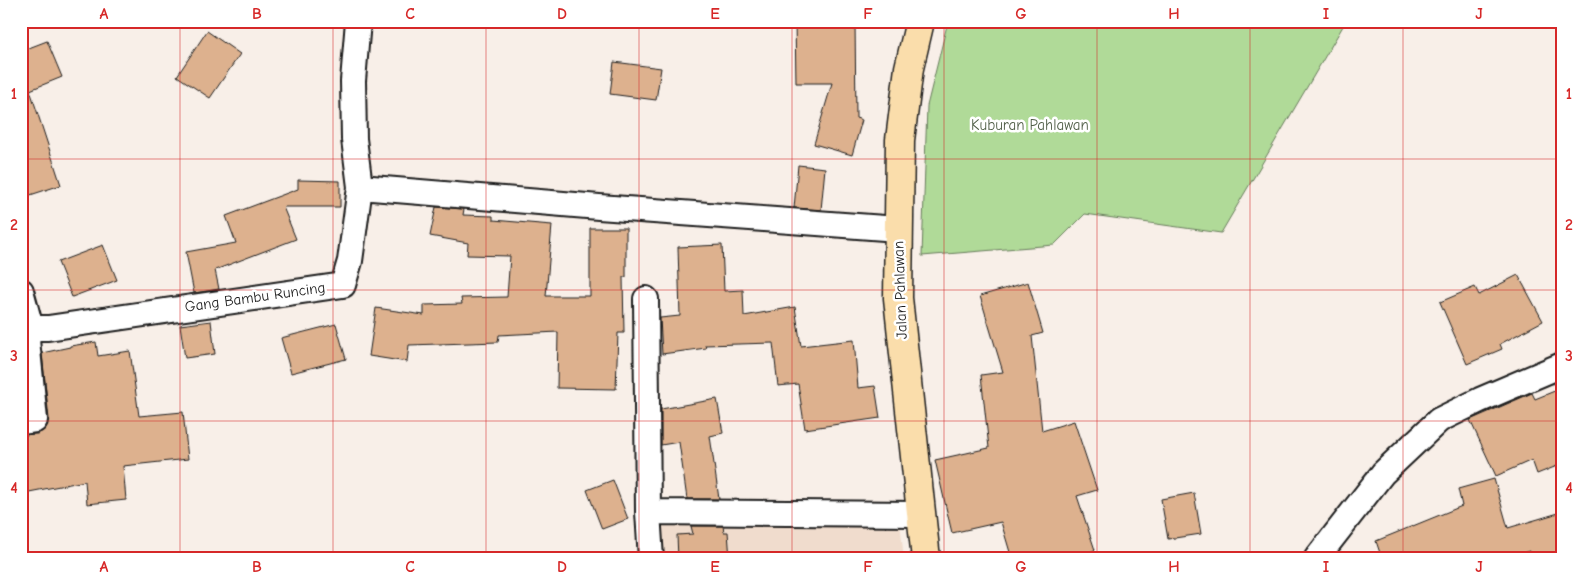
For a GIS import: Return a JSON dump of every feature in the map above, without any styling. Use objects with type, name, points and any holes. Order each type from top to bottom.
[{"type":"main road","name":"Jalan Pahlawan","points":[[920,21],[909,68],[900,140],[898,298],[926,559]]},
{"type":"street","name":"Gang Bambu Runcing","points":[[31,328],[48,328],[343,285],[350,261],[360,187],[354,139],[352,80],[358,21]]},
{"type":"street","points":[[360,187],[898,229]]},
{"type":"street","points":[[21,291],[31,328],[26,340],[35,420],[21,422]]},
{"type":"street","points":[[646,299],[648,512],[651,559]]},
{"type":"street","points":[[1316,559],[1383,473],[1439,420],[1480,400],[1562,365]]},
{"type":"street","points":[[648,512],[921,514]]},
{"type":"shaded area","points":[[900,522],[904,559],[662,559],[660,526]]},
{"type":"green space","name":"Kuburan Pahlawan","points":[[948,21],[1346,21],[1221,233],[1085,214],[1054,245],[922,256],[927,106]]},
{"type":"building","points":[[795,21],[855,21],[856,118],[862,120],[852,155],[814,144],[832,83],[796,83]]},
{"type":"building","points":[[207,31],[240,54],[210,98],[177,76]]},
{"type":"building","points":[[47,41],[62,77],[30,90],[61,185],[21,198],[21,51]]},
{"type":"building","points":[[614,62],[661,68],[656,100],[610,94]]},
{"type":"building","points":[[798,165],[825,168],[821,210],[794,208]]},
{"type":"building","points":[[298,180],[340,181],[340,207],[283,207],[296,239],[215,270],[219,289],[194,293],[186,252],[236,243],[226,216],[298,189]]},
{"type":"building","points":[[436,207],[464,209],[463,215],[493,216],[493,220],[552,225],[546,296],[590,296],[590,228],[626,228],[626,277],[623,277],[624,333],[618,333],[616,389],[557,388],[558,332],[499,335],[498,342],[409,345],[407,362],[369,356],[376,308],[424,315],[424,305],[462,304],[461,298],[507,297],[510,256],[467,255],[468,243],[430,236]]},
{"type":"building","points":[[103,245],[117,280],[72,297],[58,262]]},
{"type":"building","points":[[722,245],[724,291],[743,290],[744,316],[795,307],[801,346],[854,340],[858,388],[875,386],[880,418],[805,429],[798,384],[778,386],[773,343],[705,345],[706,348],[662,354],[660,318],[680,316],[678,247]]},
{"type":"building","points":[[1518,275],[1543,321],[1500,344],[1502,349],[1467,364],[1440,302],[1475,287],[1479,295]]},
{"type":"building","points":[[1028,282],[1043,333],[1032,336],[1042,431],[1074,421],[1097,490],[1077,496],[1095,550],[1069,559],[1012,559],[1001,522],[952,533],[935,460],[989,448],[981,375],[1003,372],[980,296]]},
{"type":"building","points":[[211,321],[215,354],[185,358],[180,325]]},
{"type":"building","points":[[336,324],[346,359],[291,373],[281,338]]},
{"type":"building","points":[[96,342],[98,356],[130,351],[139,416],[183,412],[188,459],[123,466],[126,500],[87,504],[85,481],[24,493],[21,478],[21,435],[37,434],[43,431],[49,419],[42,353]]},
{"type":"building","points":[[1562,388],[1562,464],[1537,474],[1532,460],[1496,476],[1470,420],[1532,393],[1535,399]]},
{"type":"building","points":[[717,399],[723,433],[710,436],[719,499],[687,499],[679,442],[661,445],[661,409]]},
{"type":"building","points":[[1494,479],[1508,528],[1562,512],[1562,559],[1531,559],[1529,551],[1503,559],[1382,559],[1376,541],[1462,506],[1458,489]]},
{"type":"building","points":[[613,480],[628,519],[602,529],[587,490]]},
{"type":"building","points":[[1194,493],[1201,534],[1168,539],[1161,499]]},
{"type":"building","points":[[691,526],[723,526],[724,532],[728,532],[730,559],[678,559],[677,535],[693,534]]}]
